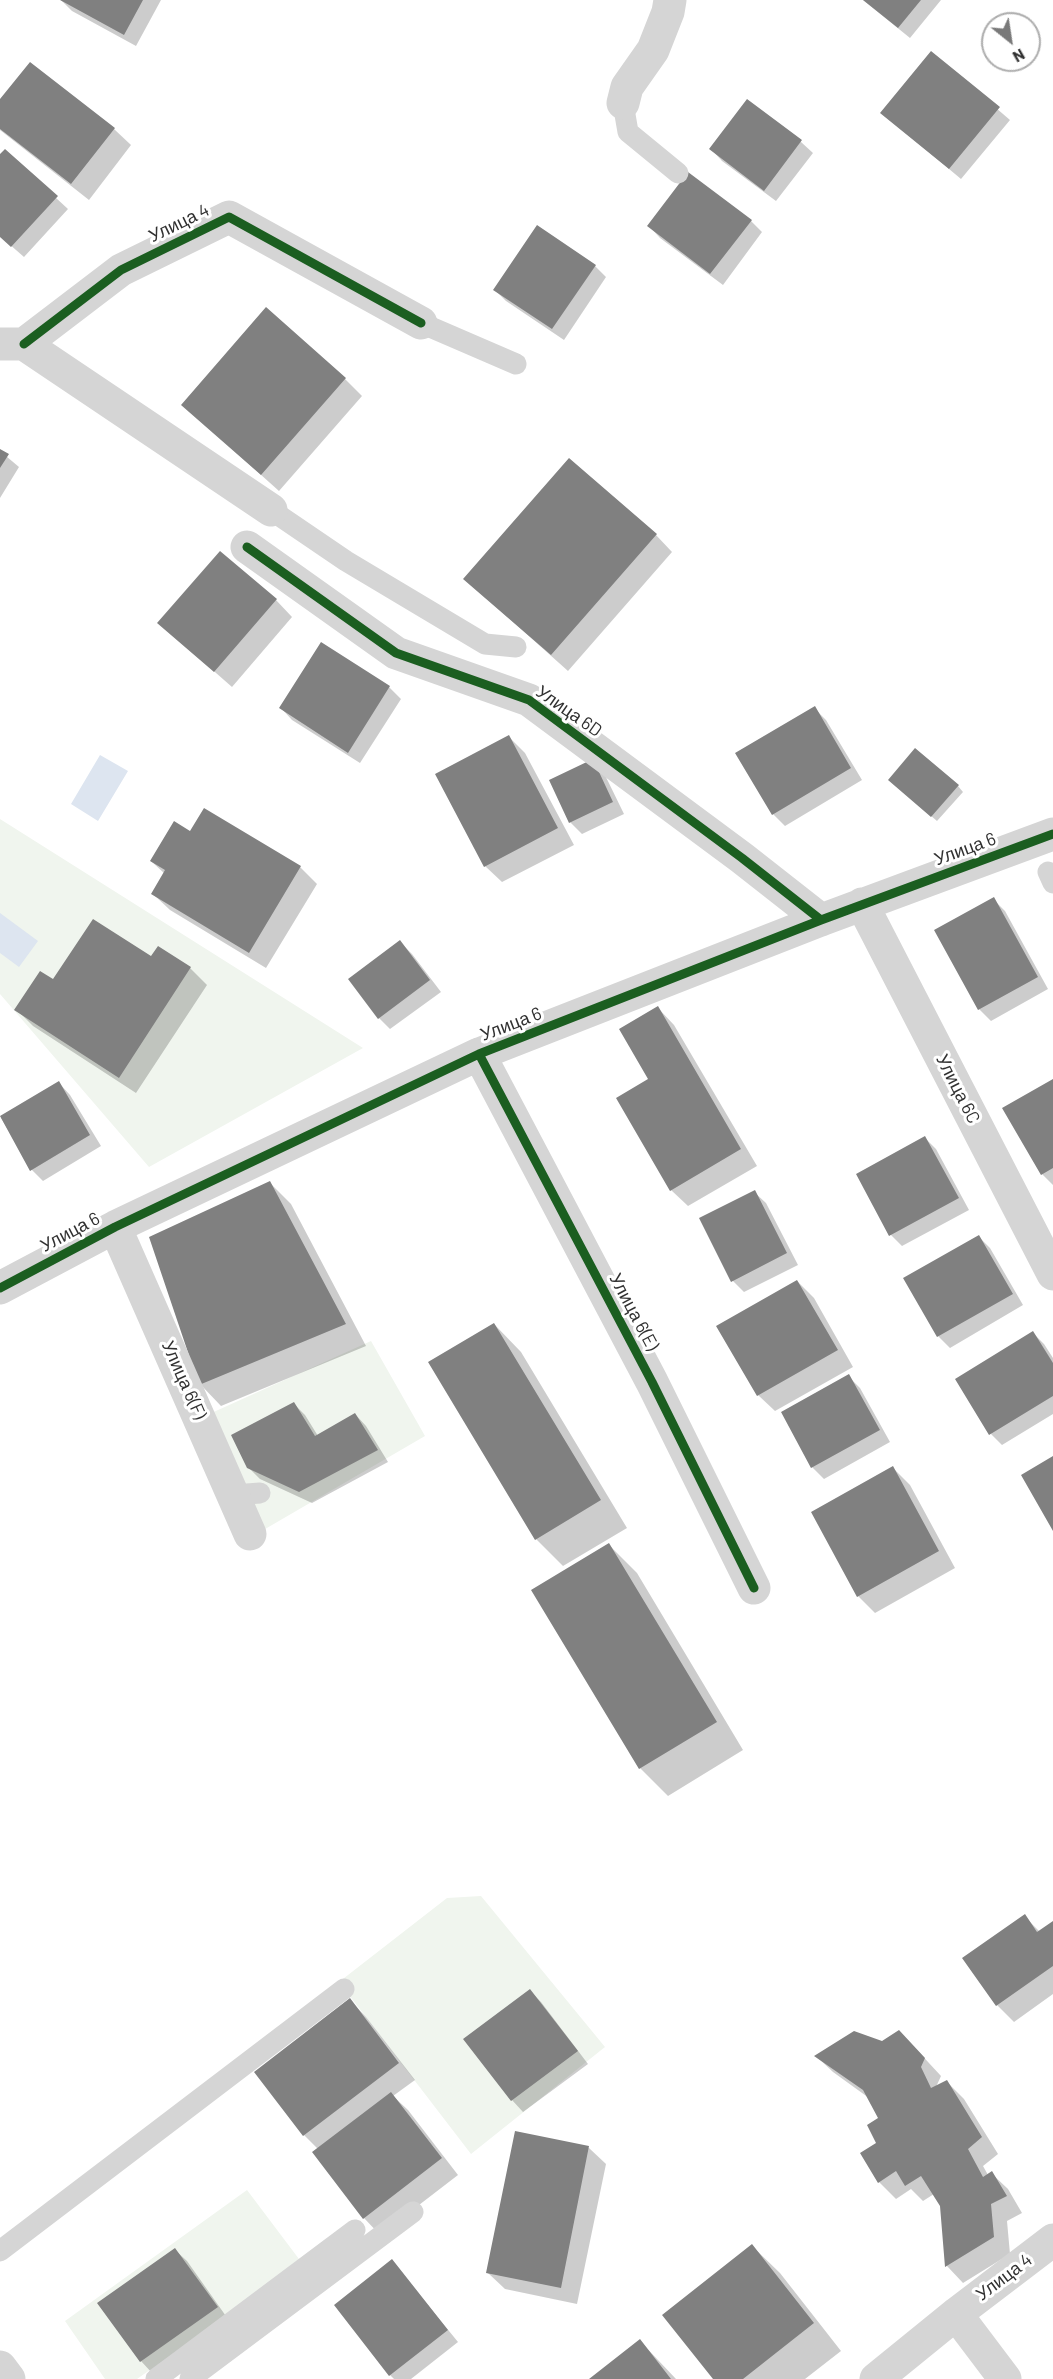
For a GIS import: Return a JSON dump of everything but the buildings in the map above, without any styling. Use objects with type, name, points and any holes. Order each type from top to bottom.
[{"type":"street","points":[[623,103],[627,87],[653,50],[668,12],[670,0]]},
{"type":"street","name":"Улица 4","points":[[271,510],[12,344],[121,270],[229,217],[421,323]]},
{"type":"street","name":"Улица 6D","points":[[247,547],[396,653],[529,700],[742,858],[821,920]]},
{"type":"street","name":"Улица 6","points":[[0,1288],[115,1227],[479,1054],[862,904],[1053,834]]},
{"type":"street","name":"Улица 6C","points":[[862,904],[1053,1274]]},
{"type":"street","name":"Улица 6(E)","points":[[479,1054],[652,1383],[754,1588]]},
{"type":"street","name":"Улица 6(F)","points":[[115,1227],[247,1494],[250,1534]]},
{"type":"street","name":"Улица 4","points":[[876,2379],[1053,2240]]},
{"type":"street","points":[[956,2314],[1005,2379]]},
{"type":"street","points":[[0,2367],[9,2379]]},
{"type":"lane","points":[[623,103],[628,132],[678,173]]},
{"type":"lane","points":[[421,323],[516,364]]},
{"type":"lane","points":[[271,510],[346,561],[485,644],[516,647]]},
{"type":"lane","points":[[0,2251],[344,1989]]},
{"type":"lane","points":[[190,2379],[413,2212]]},
{"type":"lane","points":[[156,2379],[355,2230]]},
{"type":"shaded area","points":[[100,755],[128,771],[98,821],[71,804]]},
{"type":"shaded area","points":[[0,819],[363,1048],[149,1167],[0,994]]},
{"type":"shaded area","points":[[0,913],[38,941],[19,967],[0,953]]},
{"type":"shaded area","points":[[371,1341],[425,1436],[260,1532],[207,1415]]},
{"type":"shaded area","points":[[481,1896],[605,2047],[471,2154],[339,1982],[447,1898]]},
{"type":"shaded area","points":[[247,2190],[302,2263],[137,2379],[105,2379],[65,2321]]},
{"type":"cycle path","points":[[24,344],[121,270],[229,217],[421,323]]},
{"type":"cycle path","points":[[247,547],[396,653],[529,700],[742,858],[821,920]]},
{"type":"cycle path","points":[[0,1288],[115,1227],[479,1054],[821,920],[1053,834]]},
{"type":"cycle path","points":[[479,1054],[652,1382],[754,1588]]}]
